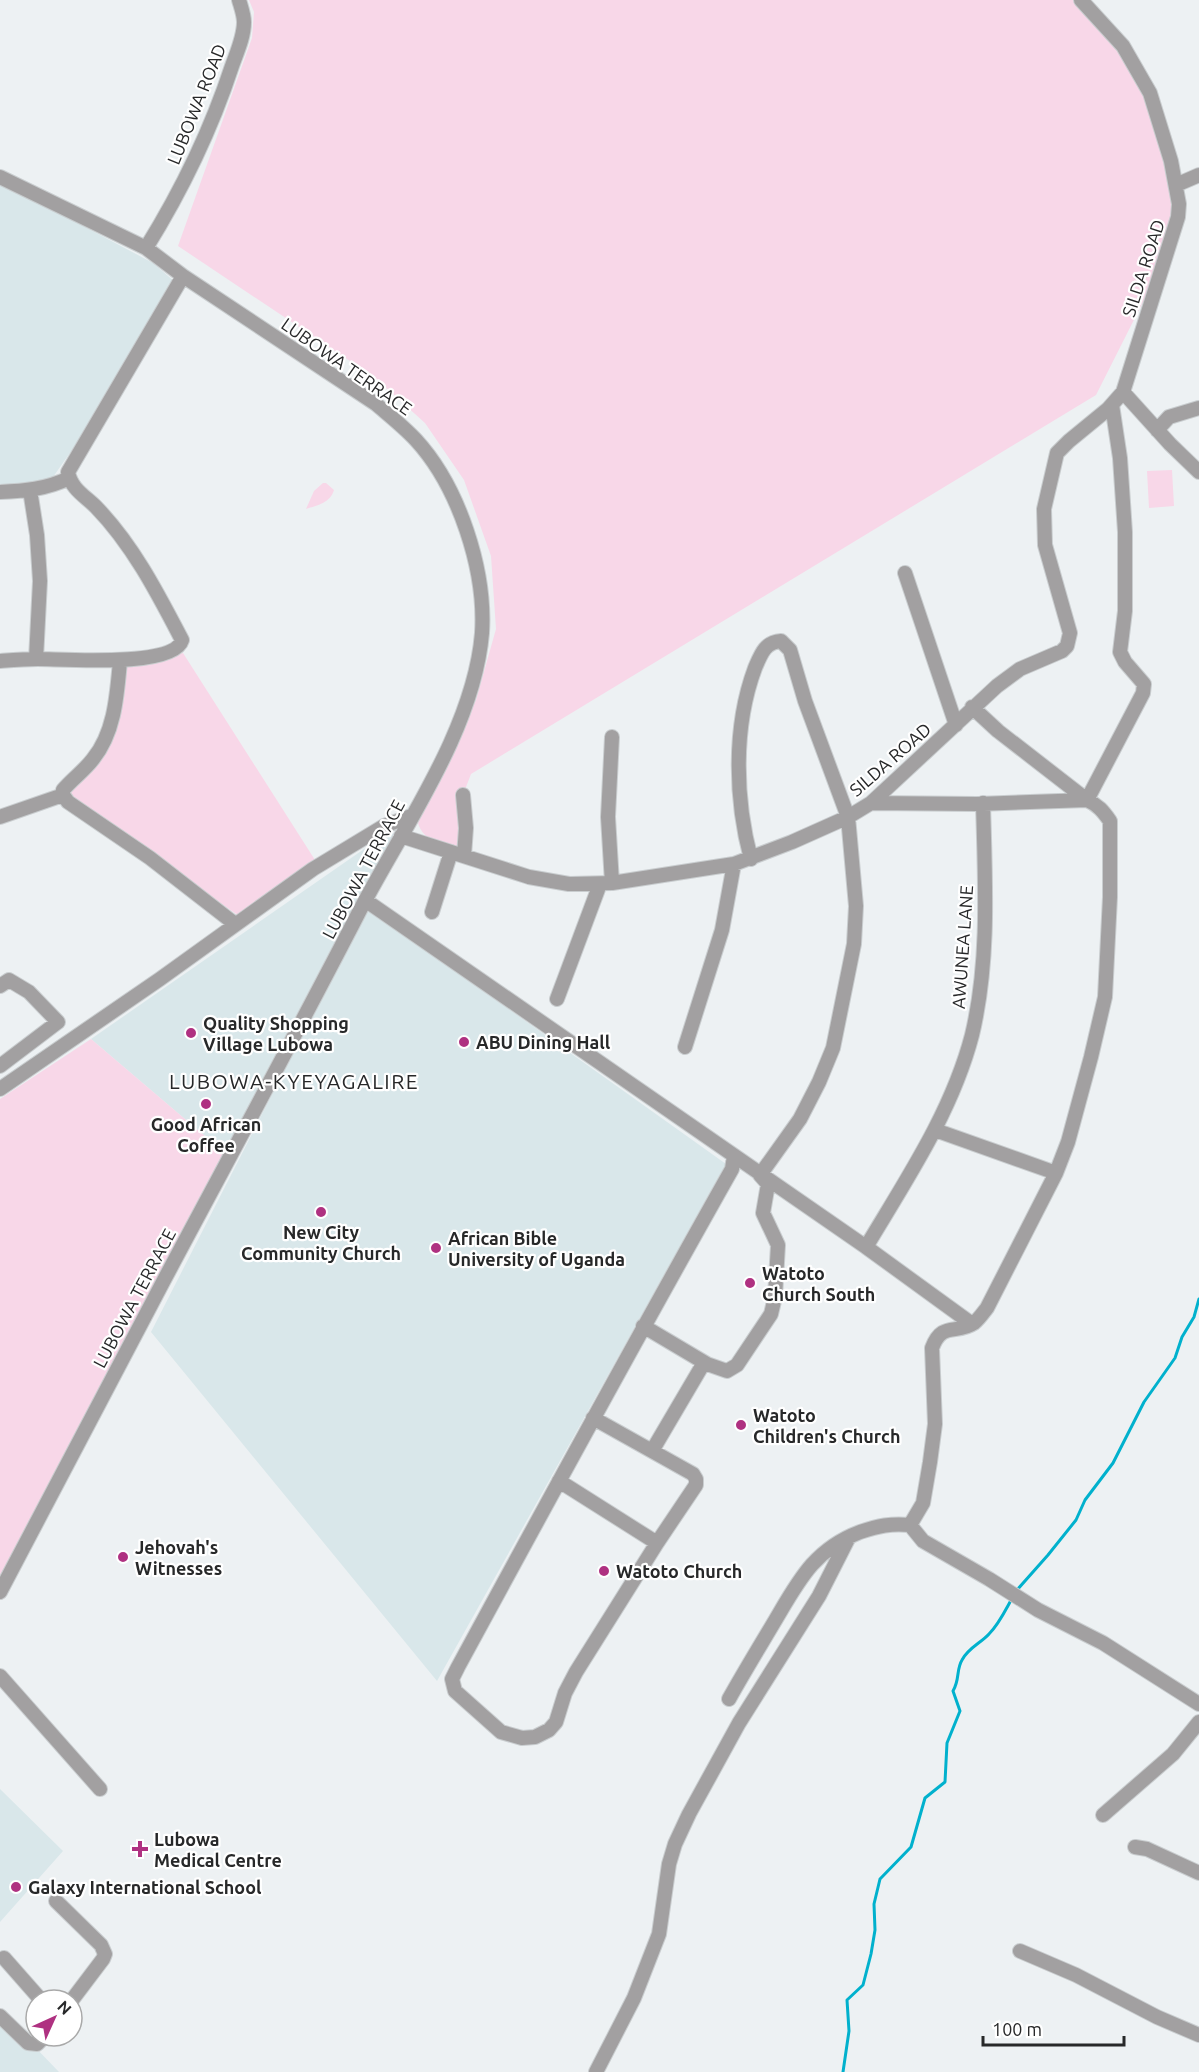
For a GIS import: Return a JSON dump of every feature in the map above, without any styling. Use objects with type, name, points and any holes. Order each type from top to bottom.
[{"type":"street","name":"LUBOWA ROAD","points":[[146,248],[200,151],[224,92],[244,24],[239,0]]},
{"type":"street","name":"SILDA ROAD","points":[[401,836],[529,877],[569,884],[606,883],[734,864],[751,859],[848,817],[871,803],[997,686],[1020,669],[1062,651],[1067,646],[1070,633],[1045,545],[1044,509],[1057,453],[1112,405],[1123,392],[1180,208],[1176,185],[1150,93],[1123,46],[1081,0]]},
{"type":"street","points":[[1176,185],[1199,175]]},
{"type":"street","name":"LUBOWA TERRACE","points":[[0,177],[146,248],[183,276],[391,416],[419,443],[444,480],[461,516],[472,544],[479,579],[482,632],[474,679],[458,724],[435,774],[365,900],[271,1083],[0,1592]]},
{"type":"street","points":[[0,661],[36,659],[120,661],[160,655],[177,648],[182,640],[152,584],[123,541],[96,507],[72,484],[68,472],[183,276]]},
{"type":"street","points":[[1123,392],[1199,472]]},
{"type":"street","points":[[1087,800],[1143,693],[1144,684],[1125,662],[1120,652],[1125,611],[1125,532],[1121,470],[1112,405]]},
{"type":"street","points":[[1157,430],[1169,417],[1199,408]]},
{"type":"street","points":[[0,492],[56,485],[69,478]]},
{"type":"street","points":[[30,490],[37,536],[40,581],[36,659]]},
{"type":"street","points":[[905,573],[956,725]]},
{"type":"street","points":[[751,859],[742,819],[741,729],[750,682],[761,655],[766,645],[781,641],[790,650],[805,701],[848,817],[856,906],[854,944],[833,1048],[800,1119],[760,1174]]},
{"type":"street","points":[[120,661],[112,721],[106,741],[93,760],[63,790],[63,795],[68,802],[150,858],[235,924]]},
{"type":"street","points":[[910,1526],[923,1503],[930,1462],[935,1424],[932,1347],[936,1336],[972,1324],[987,1308],[1056,1173],[1068,1142],[1105,997],[1110,897],[1110,822],[1104,811],[1096,804],[1087,800],[1005,736],[972,707]]},
{"type":"street","points":[[557,999],[606,883],[612,737]]},
{"type":"street","points":[[0,817],[63,795]]},
{"type":"street","points":[[432,912],[458,854],[466,828],[463,795]]},
{"type":"street","points":[[871,803],[1087,800]]},
{"type":"street","name":"AWUNEA LANE","points":[[866,1247],[935,1130],[963,1063],[977,1009],[981,982],[985,893],[983,803]]},
{"type":"street","points":[[0,1089],[160,979],[313,869],[384,826],[411,816]]},
{"type":"street","points":[[685,1047],[722,930],[734,864]]},
{"type":"street","points":[[365,900],[866,1247],[972,1324]]},
{"type":"street","points":[[0,986],[9,980],[29,992],[58,1022],[0,1066]]},
{"type":"street","points":[[935,1130],[1056,1173]]},
{"type":"street","points":[[593,1418],[693,1474],[696,1485],[576,1671],[565,1693],[556,1722],[549,1730],[535,1737],[522,1738],[501,1732],[454,1691],[452,1679],[593,1418],[643,1326],[732,1169],[734,1156]]},
{"type":"street","points":[[643,1326],[706,1364],[727,1371],[737,1365],[771,1314],[775,1297],[778,1245],[763,1213],[768,1184],[760,1174]]},
{"type":"street","points":[[652,1451],[702,1366],[706,1364]]},
{"type":"street","points":[[559,1481],[657,1543]]},
{"type":"street","points":[[729,1699],[805,1572],[824,1551],[842,1539],[887,1524],[910,1526],[923,1541],[1038,1610],[1103,1643],[1199,1704]]},
{"type":"street","points":[[596,2072],[634,1998],[659,1934],[669,1864],[675,1844],[689,1814],[739,1723],[819,1596],[849,1536]]},
{"type":"street","points":[[0,1676],[100,1789]]},
{"type":"street","points":[[1104,1815],[1173,1754],[1199,1722]]},
{"type":"street","points":[[1135,1847],[1148,1849],[1199,1873]]},
{"type":"street","points":[[56,1902],[100,1945],[105,1954],[81,1988]]},
{"type":"street","points":[[1020,1951],[1076,1975],[1157,2017],[1199,2035]]},
{"type":"street","points":[[4,1958],[30,1988]]},
{"type":"street","points":[[0,2016],[24,2039]]},
{"type":"shaded area","points":[[249,0],[1077,0],[1127,59],[1152,113],[1178,210],[1150,288],[1096,395],[471,774],[466,787],[459,794],[461,825],[458,850],[429,838],[420,829],[418,823],[476,700],[496,629],[491,556],[464,480],[425,423],[374,377],[178,246],[252,38],[254,12]]},
{"type":"shaded area","points":[[0,182],[153,263],[175,282],[135,352],[53,477],[41,481],[0,485]]},
{"type":"shaded area","points":[[1172,470],[1174,506],[1149,508],[1147,471]]},
{"type":"shaded area","points":[[323,483],[334,490],[330,498],[306,509],[314,491]]},
{"type":"shaded area","points":[[183,653],[315,860],[239,916],[68,796],[80,779],[103,757],[124,699],[125,667]]},
{"type":"shaded area","points":[[390,831],[393,832],[393,837],[226,1154],[91,1039]]},
{"type":"shaded area","name":"African Bible University of Uganda","points":[[367,908],[726,1164],[437,1681],[151,1332]]},
{"type":"shaded area","points":[[91,1039],[226,1154],[0,1577],[0,1099]]},
{"type":"shaded area","name":"Galaxy International School","points":[[0,1789],[63,1851],[0,1922]]},
{"type":"shaded area","points":[[0,2012],[24,2036],[24,2048],[36,2048],[59,2072],[0,2072]]},
{"type":"waterway","points":[[1017,1590],[1076,1520],[1085,1500],[1113,1463],[1144,1402],[1175,1358],[1182,1337],[1194,1317],[1199,1299]]},
{"type":"waterway","points":[[843,2072],[849,2031],[847,2000],[863,1985],[875,1930],[874,1904],[880,1879],[911,1847],[925,1798],[945,1782],[947,1743],[960,1711],[953,1691],[960,1664],[968,1652],[986,1637],[1001,1619],[1010,1602]]},
{"type":"place","name":"Quality Shopping Village Lubowa","points":[[191,1033]]},
{"type":"place","name":"ABU Dining Hall","points":[[464,1042]]},
{"type":"place","name":"Good African Coffee","points":[[206,1104]]},
{"type":"place","name":"New City Community Church","points":[[321,1212]]},
{"type":"place","name":"African Bible University of Uganda","points":[[436,1248]]},
{"type":"place","name":"Watoto Church South","points":[[750,1283]]},
{"type":"place","name":"Watoto Children's Church","points":[[741,1425]]},
{"type":"place","name":"Jehovah's Witnesses","points":[[123,1557]]},
{"type":"place","name":"Watoto Church","points":[[604,1571]]},
{"type":"place","name":"Lubowa Medical Centre","points":[[140,1849]]},
{"type":"place","name":"Galaxy International School","points":[[16,1887]]},
{"type":"district","name":"LUBOWA-KYEYAGALIRE","points":[[294,1081]]}]
